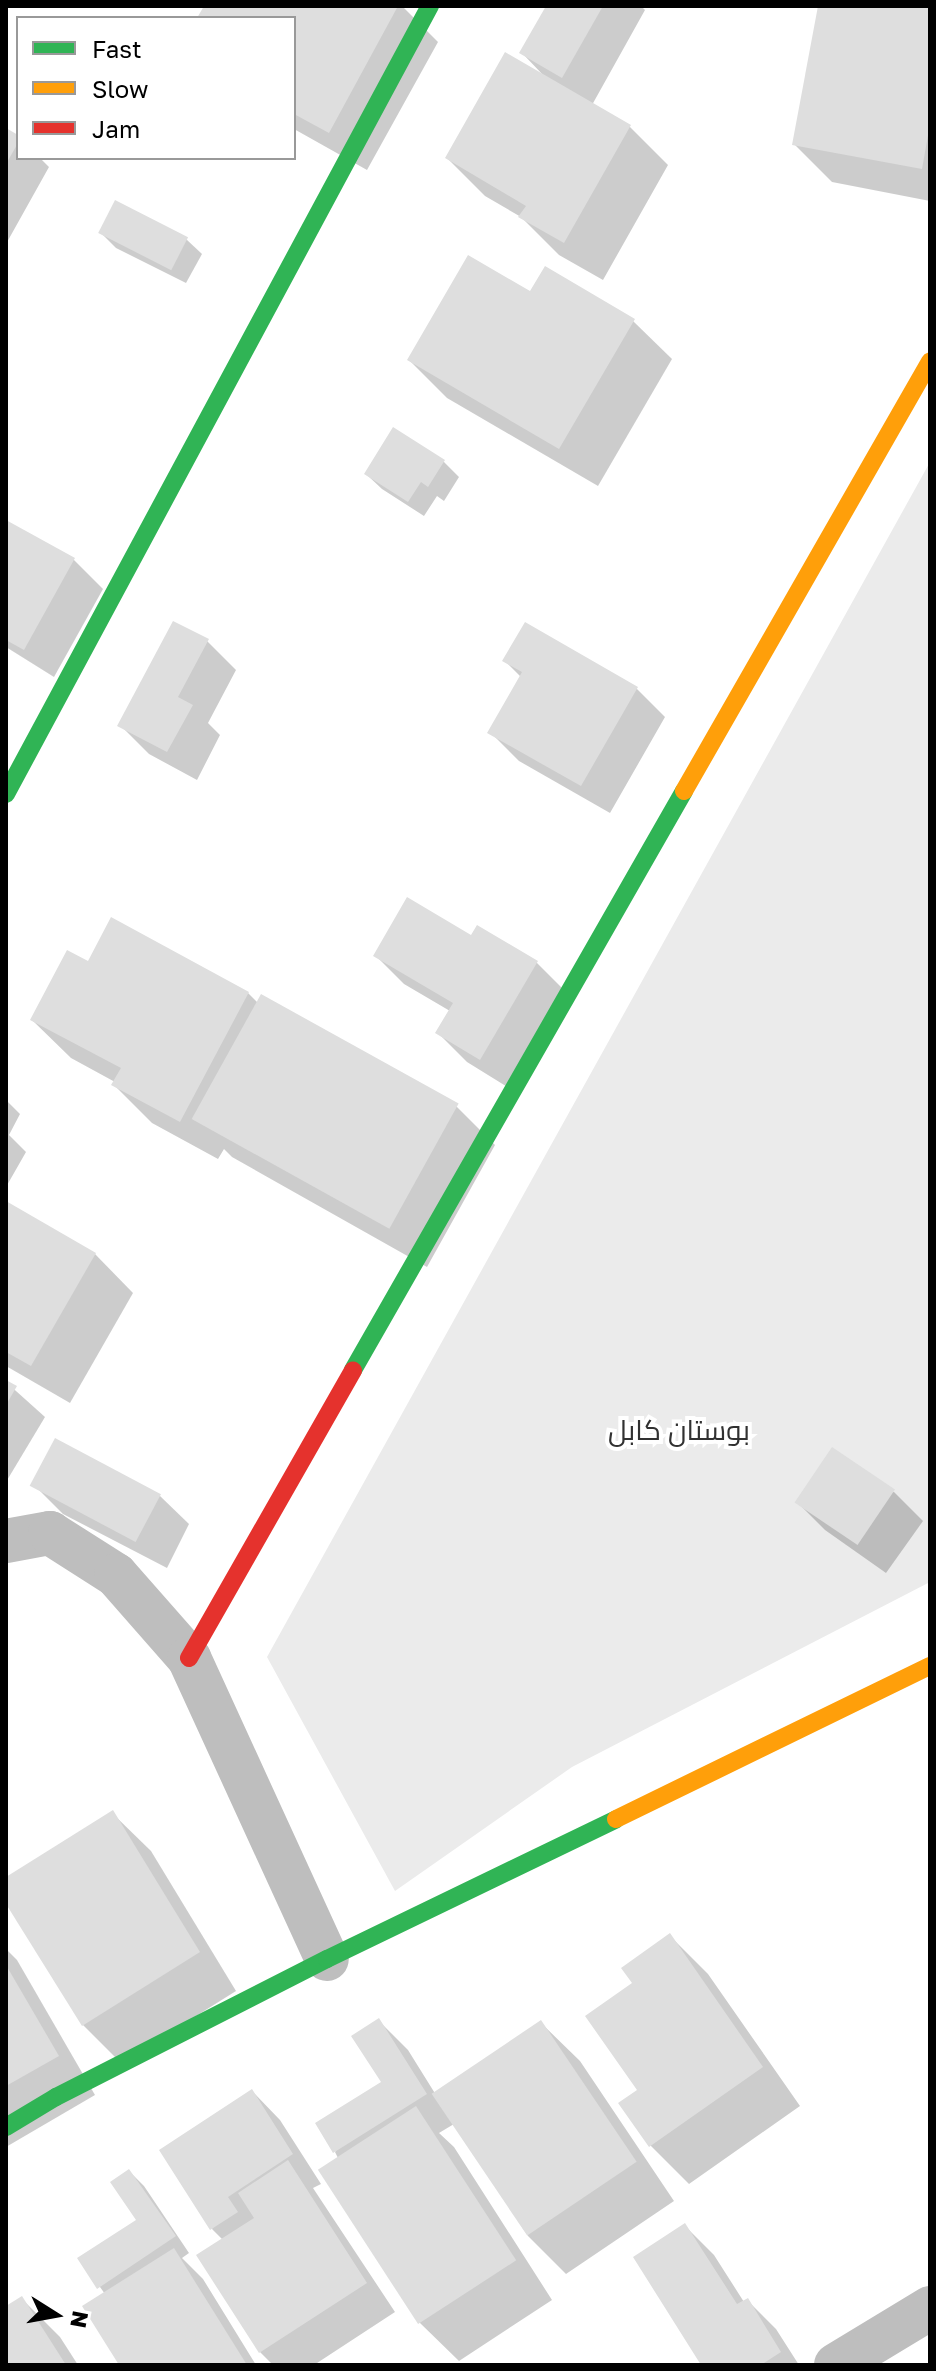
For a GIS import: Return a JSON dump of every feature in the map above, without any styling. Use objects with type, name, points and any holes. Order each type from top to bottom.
[{"type":"street","points":[[6,794],[430,6]]},
{"type":"street","points":[[189,1658],[930,361]]},
{"type":"street","points":[[6,1541],[50,1533],[77,1550],[116,1575],[189,1658],[327,1959]]},
{"type":"street","points":[[6,2127],[56,2097],[327,1959],[930,1666]]},
{"type":"street","points":[[836,2365],[930,2308]]},
{"type":"green space","name":"بوستان کابل","points":[[930,462],[930,1582],[572,1767],[395,1891],[267,1657]]},
{"type":"building","points":[[204,6],[398,6],[329,133],[296,115],[296,16],[198,16]]},
{"type":"building","points":[[546,6],[603,6],[562,78],[519,53]]},
{"type":"building","points":[[818,6],[930,6],[930,124],[922,169],[792,145]]},
{"type":"building","points":[[505,52],[631,125],[564,243],[518,217],[526,206],[445,158]]},
{"type":"building","points":[[6,128],[16,134],[16,146],[6,164]]},
{"type":"building","points":[[115,200],[188,237],[171,270],[98,233]]},
{"type":"building","points":[[468,255],[530,291],[545,266],[635,319],[559,449],[407,360]]},
{"type":"building","points":[[393,427],[445,460],[428,487],[421,482],[408,502],[364,474]]},
{"type":"building","points":[[6,520],[75,558],[24,650],[6,640]]},
{"type":"building","points":[[173,621],[209,639],[178,697],[193,705],[167,752],[117,726]]},
{"type":"building","points":[[525,622],[638,687],[581,786],[487,733],[522,672],[502,661]]},
{"type":"building","points":[[407,897],[471,935],[477,925],[538,961],[480,1060],[435,1033],[453,1003],[373,956]]},
{"type":"building","points":[[111,917],[249,992],[180,1122],[111,1085],[121,1068],[30,1020],[67,950],[88,961]]},
{"type":"building","points":[[261,994],[459,1104],[389,1229],[192,1119]]},
{"type":"building","points":[[6,1201],[96,1253],[31,1366],[6,1352]]},
{"type":"building","points":[[6,1380],[17,1386],[6,1405]]},
{"type":"building","points":[[55,1438],[161,1494],[136,1542],[30,1486]]},
{"type":"building","points":[[832,1447],[895,1489],[858,1545],[795,1503]]},
{"type":"building","points":[[113,1810],[200,1952],[82,2026],[6,1904],[6,1877]]},
{"type":"building","points":[[670,1933],[763,2067],[649,2147],[618,2103],[637,2090],[585,2016],[632,1983],[621,1968]]},
{"type":"building","points":[[6,1965],[59,2056],[6,2086]]},
{"type":"building","points":[[379,2018],[427,2094],[333,2153],[315,2123],[381,2082],[351,2036]]},
{"type":"building","points":[[541,2020],[637,2162],[527,2236],[432,2094]]},
{"type":"building","points":[[252,2089],[293,2154],[228,2197],[238,2212],[210,2230],[159,2150]]},
{"type":"building","points":[[416,2106],[516,2260],[418,2324],[318,2170]]},
{"type":"building","points":[[288,2160],[367,2283],[259,2353],[196,2255],[254,2218],[238,2193]]},
{"type":"building","points":[[129,2169],[176,2236],[97,2289],[77,2258],[136,2220],[110,2182]]},
{"type":"building","points":[[685,2223],[737,2304],[748,2298],[781,2352],[761,2365],[701,2365],[633,2257]]},
{"type":"building","points":[[174,2248],[247,2365],[119,2365],[82,2306]]},
{"type":"building","points":[[22,2296],[66,2365],[6,2365],[6,2306]]},
{"type":"traffic: fast","points":[[6,794],[430,6]]},
{"type":"traffic: fast","points":[[353,1370],[684,791]]},
{"type":"traffic: fast","points":[[6,2127],[56,2097],[327,1959],[616,1819]]},
{"type":"traffic: slow","points":[[684,791],[930,361]]},
{"type":"traffic: slow","points":[[616,1819],[930,1666]]},
{"type":"traffic: jam","points":[[189,1658],[353,1370]]}]
